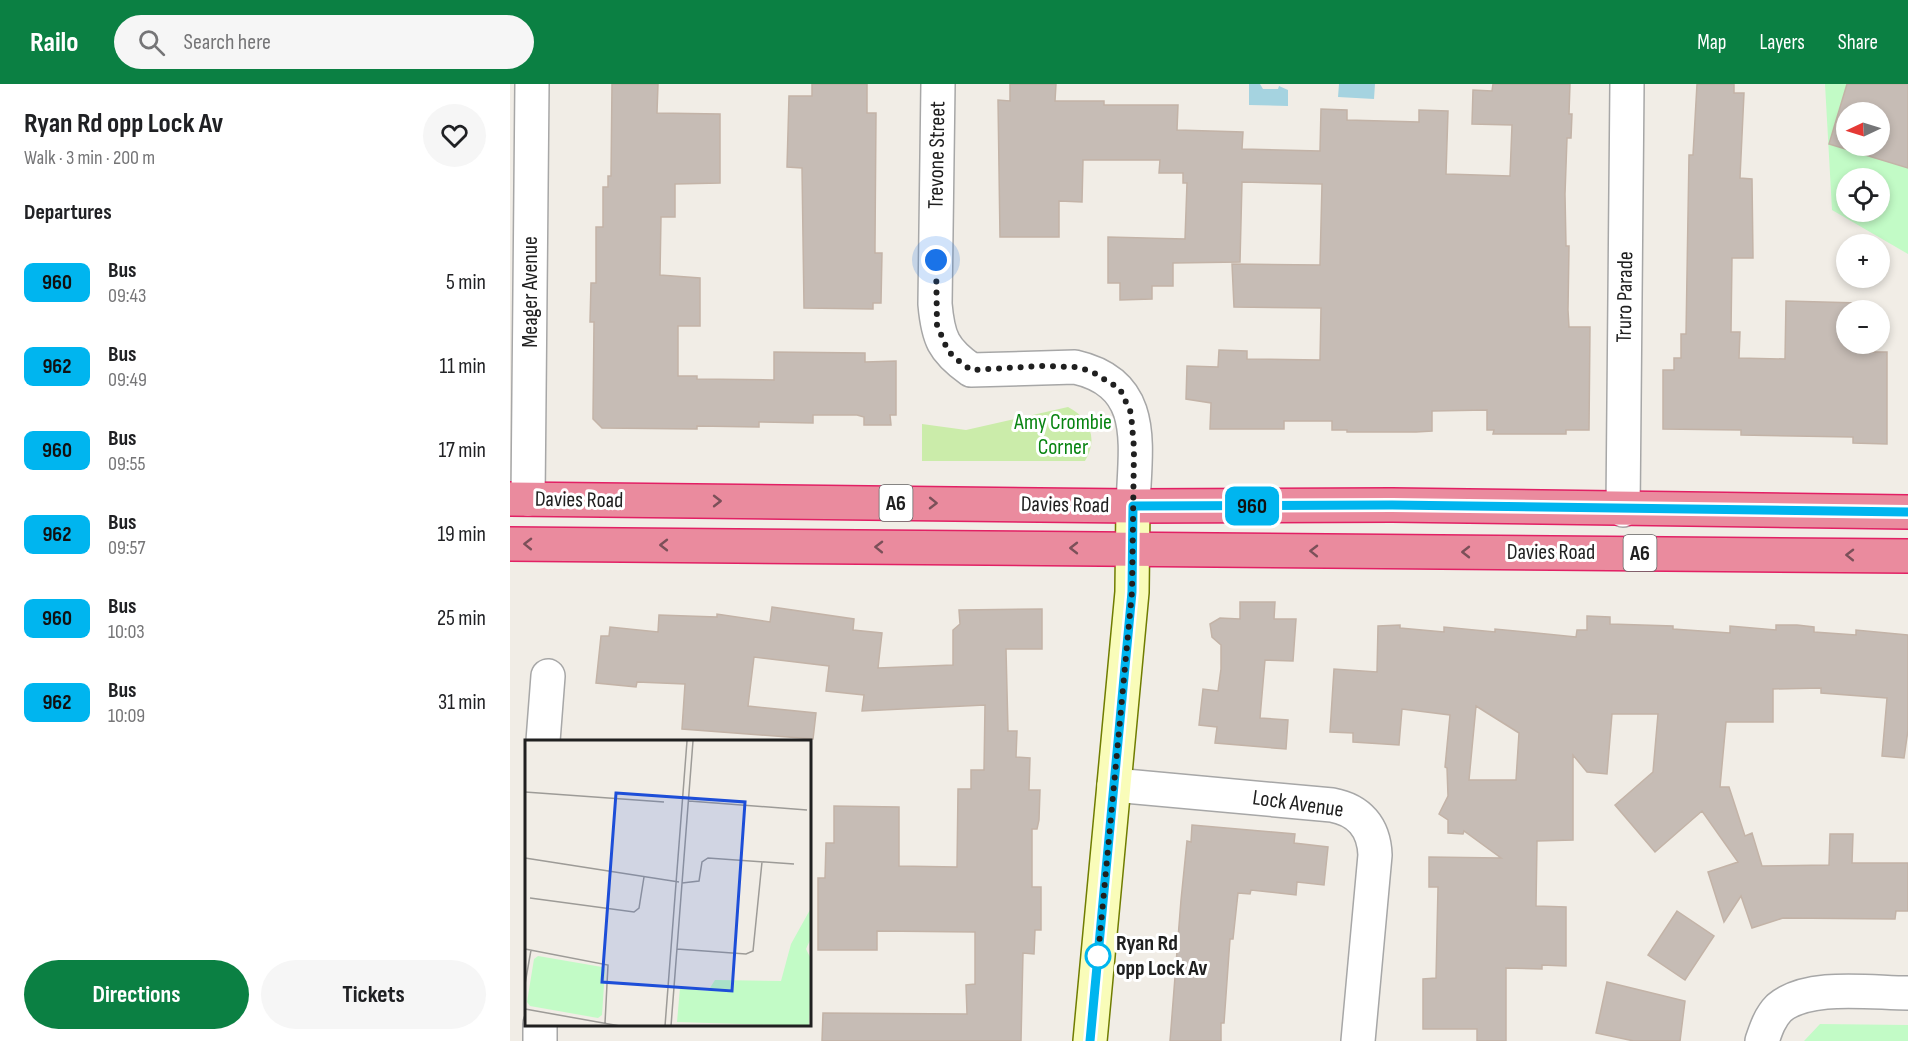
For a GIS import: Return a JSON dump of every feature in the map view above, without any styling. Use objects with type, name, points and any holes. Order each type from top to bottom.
[{"type":"highway","name":"Davies Road","points":[[519,499],[1133,506],[1392,505],[1908,513]]},
{"type":"highway","points":[[519,499],[588,545]]},
{"type":"highway","name":"Davies Road","points":[[510,544],[1908,556]]},
{"type":"main road","points":[[1090,1041],[1131,598],[1133,506]]},
{"type":"street","name":"Meager Avenue","points":[[519,499],[532,84]]},
{"type":"street","name":"Trevone Street","points":[[938,84],[935,304],[941,340],[948,351],[971,370],[1075,367],[1091,371],[1113,382],[1125,398],[1131,413],[1134,448],[1133,506]]},
{"type":"street","name":"Truro Parade","points":[[1623,510],[1627,84]]},
{"type":"street","points":[[543,740],[548,676]]},
{"type":"street","name":"Lock Avenue","points":[[1114,785],[1332,805],[1351,810],[1366,823],[1372,832],[1375,855],[1358,1041]]},
{"type":"street","points":[[1762,1041],[1768,1023],[1778,1009],[1792,999],[1829,992],[1908,993]]},
{"type":"green space","points":[[1825,84],[1908,84],[1908,254],[1890,244],[1890,234],[1873,234],[1853,222],[1890,222],[1890,168],[1836,168],[1836,212],[1832,210]]},
{"type":"green space","name":"Amy Crombie Corner","points":[[1068,407],[1081,417],[1090,430],[1091,444],[1085,461],[922,461],[922,424],[966,430]]},
{"type":"green space","points":[[1820,1024],[1908,1025],[1908,1041],[1804,1041]]},
{"type":"water","points":[[1249,84],[1260,84],[1263,89],[1278,89],[1279,86],[1288,90],[1288,106],[1249,105]]},
{"type":"water","points":[[1339,84],[1375,84],[1374,99],[1338,97]]},
{"type":"building","points":[[612,84],[658,84],[657,113],[720,114],[720,183],[675,184],[675,217],[661,217],[660,275],[700,278],[700,326],[678,326],[678,376],[697,376],[697,379],[774,380],[774,352],[865,353],[865,362],[896,361],[896,415],[890,415],[891,425],[864,425],[864,417],[857,415],[813,415],[813,423],[759,422],[759,427],[697,426],[697,429],[602,428],[593,419],[594,322],[590,322],[591,283],[596,283],[596,227],[603,227],[603,187],[608,187],[608,176],[611,176]]},
{"type":"building","points":[[812,84],[867,84],[867,113],[876,113],[875,253],[882,253],[881,303],[873,303],[873,309],[804,308],[802,168],[787,167],[789,96],[812,96]]},
{"type":"building","points":[[1010,84],[1056,84],[1055,101],[1104,101],[1104,105],[1178,105],[1177,130],[1243,132],[1242,149],[1320,151],[1321,109],[1347,110],[1347,120],[1419,122],[1419,110],[1448,111],[1446,174],[1510,176],[1512,125],[1472,124],[1473,90],[1492,91],[1493,84],[1570,84],[1571,138],[1567,138],[1565,194],[1566,246],[1569,246],[1568,310],[1569,327],[1590,327],[1589,430],[1566,430],[1566,434],[1493,434],[1494,430],[1487,430],[1487,410],[1432,411],[1432,431],[1347,432],[1347,430],[1332,430],[1332,421],[1284,421],[1284,429],[1210,429],[1211,403],[1186,399],[1187,366],[1218,367],[1219,350],[1247,351],[1247,359],[1320,360],[1321,308],[1234,307],[1232,264],[1320,265],[1322,184],[1242,182],[1240,262],[1173,263],[1173,286],[1152,286],[1152,299],[1120,300],[1120,283],[1108,283],[1108,237],[1185,239],[1187,183],[1183,183],[1183,173],[1159,173],[1160,160],[1083,160],[1082,202],[1059,201],[1059,237],[1000,237],[998,100],[1010,101]]},
{"type":"building","points":[[1697,84],[1734,84],[1734,93],[1744,93],[1740,178],[1752,179],[1753,258],[1732,258],[1731,332],[1740,332],[1739,358],[1785,359],[1786,301],[1836,302],[1836,354],[1887,354],[1887,444],[1853,443],[1853,437],[1741,435],[1741,430],[1663,429],[1663,370],[1674,370],[1674,358],[1681,358],[1681,334],[1686,334],[1689,155],[1693,155]]},
{"type":"building","points":[[1847,84],[1908,84],[1908,168],[1868,156],[1890,156],[1890,102],[1842,102]]},
{"type":"building","points":[[1836,121],[1836,146],[1829,144]]},
{"type":"building","points":[[1240,602],[1275,602],[1274,619],[1296,619],[1293,661],[1265,660],[1260,718],[1288,720],[1286,749],[1215,743],[1217,727],[1199,725],[1203,689],[1218,691],[1221,669],[1221,645],[1212,637],[1210,624],[1220,618],[1240,619]]},
{"type":"building","points":[[772,607],[854,619],[853,630],[882,633],[878,668],[953,665],[953,630],[960,624],[959,610],[1042,609],[1042,649],[1006,649],[1008,731],[1017,731],[1016,757],[1030,758],[1029,790],[1040,790],[1039,820],[1037,829],[1032,829],[1032,887],[1041,887],[1041,930],[1035,930],[1034,954],[1023,953],[1021,1041],[822,1041],[823,1013],[967,1014],[966,985],[975,984],[975,932],[877,931],[877,950],[818,950],[818,878],[825,878],[826,843],[834,843],[834,806],[899,807],[899,866],[957,867],[958,789],[971,789],[971,770],[984,770],[985,705],[862,711],[864,695],[826,691],[829,666],[754,657],[748,706],[816,713],[813,739],[682,729],[685,684],[637,682],[636,687],[596,683],[601,636],[609,636],[610,627],[658,632],[659,615],[717,617],[717,614],[770,622]]},
{"type":"building","points":[[1587,616],[1610,617],[1610,624],[1673,626],[1673,629],[1730,633],[1730,626],[1776,630],[1776,625],[1797,625],[1814,627],[1814,632],[1856,635],[1856,630],[1908,635],[1908,730],[1904,758],[1882,756],[1887,698],[1821,693],[1821,688],[1773,689],[1773,722],[1726,722],[1720,787],[1729,787],[1745,836],[1752,833],[1762,866],[1829,865],[1830,834],[1853,834],[1852,863],[1908,863],[1908,911],[1896,911],[1895,919],[1783,918],[1752,928],[1741,896],[1724,922],[1708,872],[1738,862],[1702,811],[1655,852],[1615,805],[1653,772],[1658,714],[1612,714],[1607,774],[1587,772],[1573,755],[1573,840],[1537,841],[1536,906],[1566,907],[1566,966],[1542,965],[1542,969],[1506,968],[1506,1041],[1477,1041],[1477,1029],[1423,1029],[1423,979],[1436,978],[1438,887],[1429,887],[1429,857],[1501,858],[1464,831],[1463,834],[1448,833],[1448,820],[1439,814],[1448,796],[1447,768],[1445,767],[1450,715],[1402,709],[1399,745],[1353,742],[1353,733],[1330,732],[1334,669],[1377,672],[1378,626],[1400,625],[1400,628],[1444,632],[1444,627],[1495,632],[1495,629],[1576,637],[1577,630],[1587,630]],"holes":[[[1476,706],[1519,733],[1516,780],[1469,780]]]},
{"type":"building","points":[[1192,825],[1295,834],[1294,843],[1328,847],[1324,885],[1297,882],[1296,895],[1251,890],[1250,894],[1238,893],[1233,939],[1230,939],[1221,1041],[1170,1041],[1187,841],[1191,842]]},
{"type":"building","points":[[1677,911],[1714,936],[1685,980],[1648,955]]},
{"type":"building","points":[[1607,982],[1685,1001],[1680,1041],[1634,1041],[1596,1033]]},
{"type":"bus line","name":"960","points":[[1090,1041],[1132,592],[1133,506],[1392,505],[1623,510],[1908,512]]},
{"type":"place","name":"Ryan Rd opp Lock Av","points":[[1098,956]]},
{"type":"route","points":[[936,260],[937,325],[941,340],[948,351],[959,361],[971,370],[1042,366],[1075,367],[1091,371],[1104,376],[1120,389],[1131,413],[1134,448],[1132,592],[1098,956]]}]
